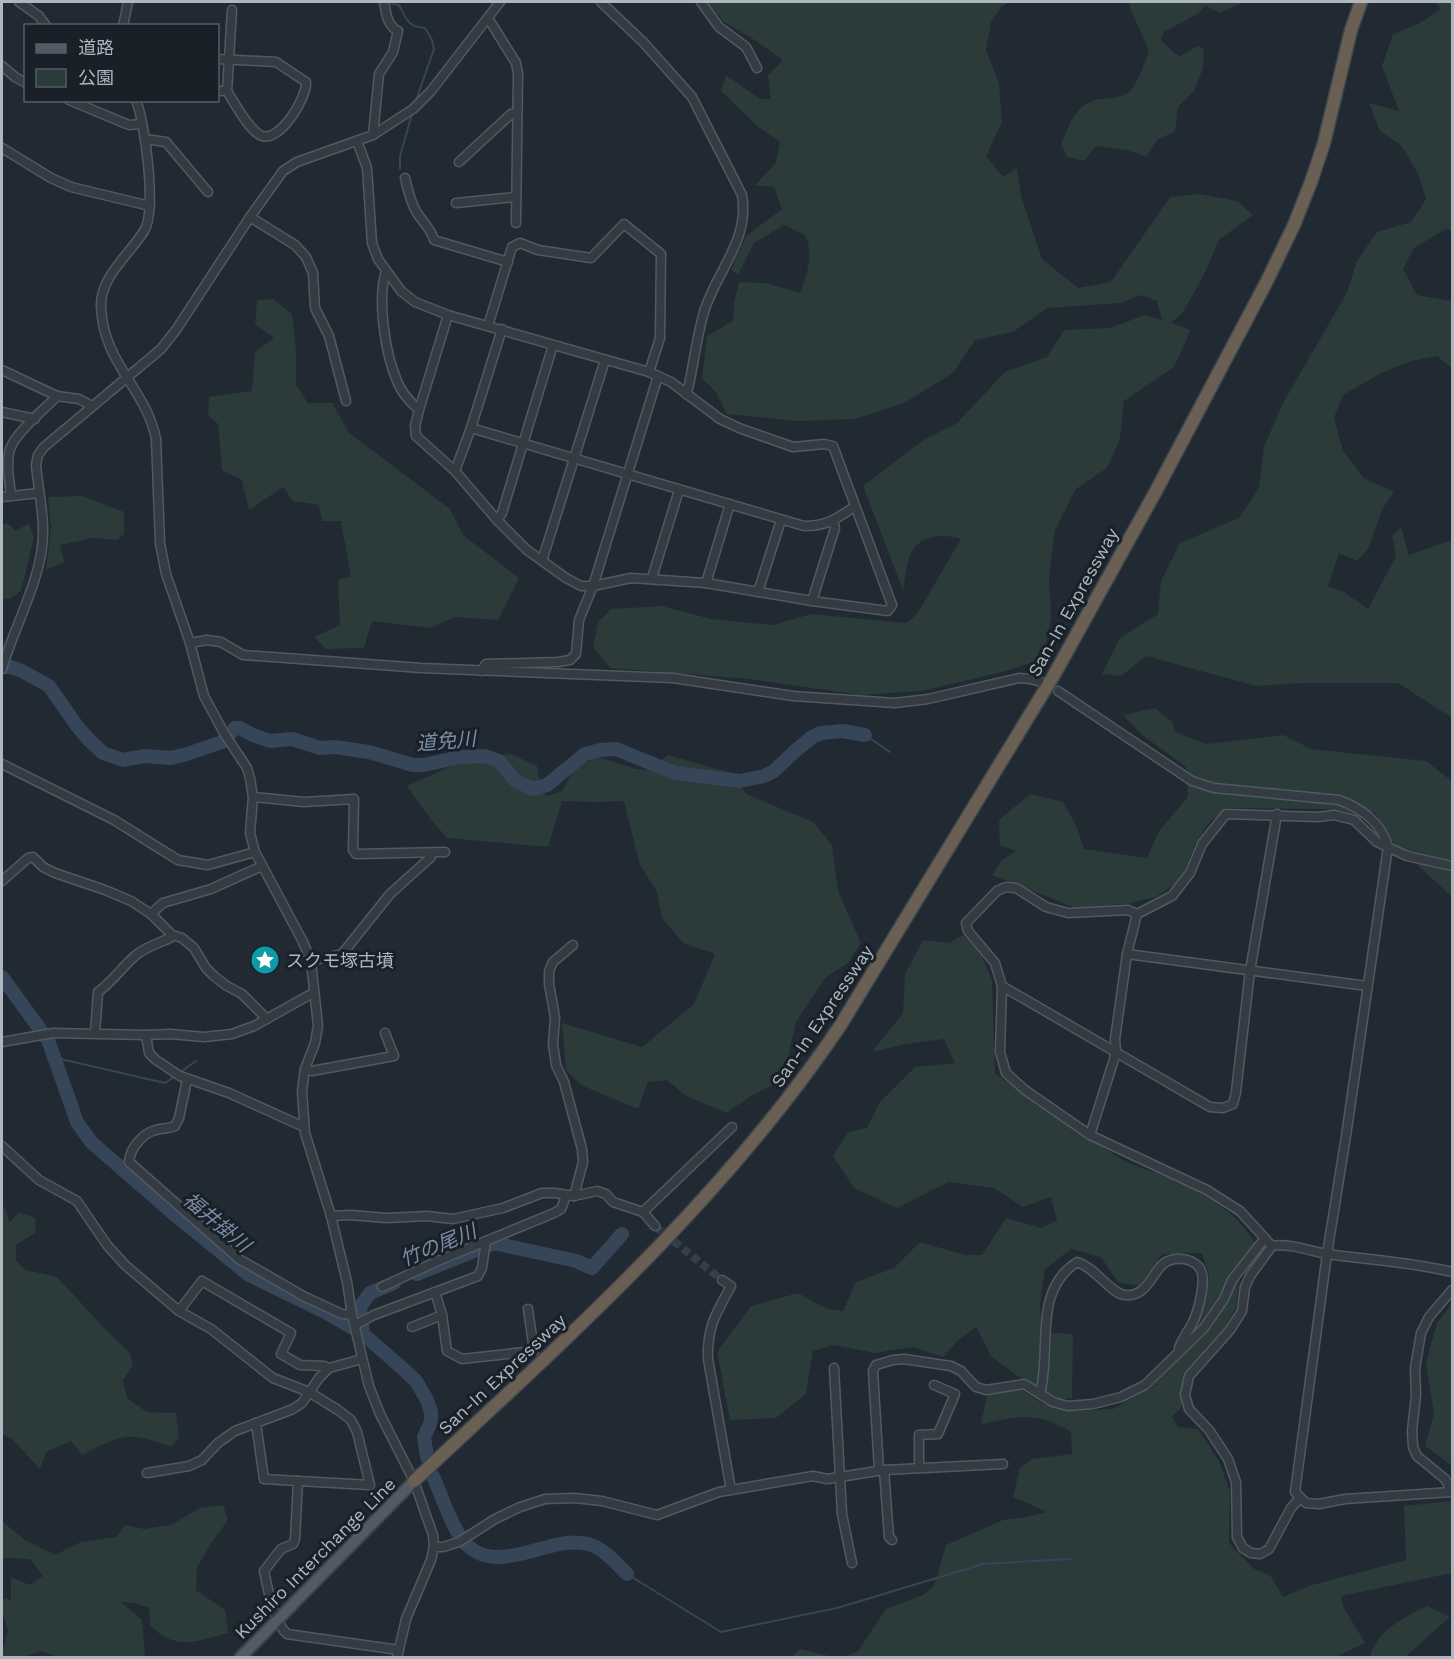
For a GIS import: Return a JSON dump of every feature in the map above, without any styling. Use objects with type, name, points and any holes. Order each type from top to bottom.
[{"type":"highway","name":"San-In Expressway","points":[[414,1481],[605,1302],[677,1229],[731,1170],[812,1068],[890,946],[1054,675],[1156,491],[1267,281],[1294,225],[1311,182],[1324,143],[1351,30],[1361,2]]},
{"type":"main road","name":"Kushiro Interchange Line","points":[[240,1658],[414,1481]]},
{"type":"street","points":[[19,2],[39,16],[45,24]]},
{"type":"street","points":[[123,24],[128,2]]},
{"type":"street","points":[[373,135],[380,74],[393,52],[398,31],[393,29],[389,21],[384,2]]},
{"type":"street","points":[[2,669],[42,550],[44,530],[36,465],[38,455],[51,439],[161,349],[283,171],[297,162],[373,135],[413,109],[431,92],[500,2]]},
{"type":"street","points":[[601,2],[643,42],[692,97],[742,195],[745,211],[742,226],[704,312],[686,394]]},
{"type":"street","points":[[701,2],[719,27],[746,47],[757,68]]},
{"type":"street","points":[[219,59],[229,60],[276,62],[306,82],[297,110],[278,131],[270,136],[262,136],[253,130],[222,91],[229,60],[232,10]]},
{"type":"street","points":[[488,18],[516,63],[518,74],[516,223]]},
{"type":"street","points":[[2,66],[24,82]]},
{"type":"street","points":[[74,102],[129,125],[142,124]]},
{"type":"street","points":[[136,102],[145,139],[150,206],[145,230],[104,289],[101,304],[104,327],[113,356],[153,422],[156,439],[162,559],[190,643],[204,696],[224,733],[247,768],[253,797],[250,833],[255,852],[303,942],[310,961],[318,1026],[315,1043],[305,1069],[302,1091],[304,1127],[308,1146],[331,1216],[369,1386],[380,1414],[414,1481],[433,1535],[434,1547],[406,1619],[398,1654],[287,1634],[281,1628],[264,1571],[281,1549],[293,1544],[295,1539],[298,1481]]},
{"type":"street","points":[[459,162],[511,114],[516,113]]},
{"type":"street","points":[[145,139],[166,142],[208,192]]},
{"type":"street","points":[[357,141],[367,168],[372,243],[378,258],[401,291],[415,302],[448,315],[653,374],[671,382],[720,419],[739,428],[793,447],[824,444],[833,446],[892,605],[888,611],[706,583],[652,578],[631,578],[592,586],[581,586],[566,578],[527,550],[497,520],[455,471],[416,436],[415,426],[419,410],[448,315]]},
{"type":"street","points":[[2,148],[51,178],[71,187],[150,206]]},
{"type":"street","points":[[405,178],[416,213],[432,232],[434,240],[508,262]]},
{"type":"street","points":[[456,203],[515,197]]},
{"type":"street","points":[[250,217],[295,245],[306,257],[313,273],[315,308],[328,336],[346,401]]},
{"type":"street","points":[[481,671],[486,664],[570,660],[576,654],[579,620],[627,474],[653,374],[660,338],[660,254],[624,224],[591,258],[538,250],[520,243],[512,247],[488,326]]},
{"type":"street","points":[[386,271],[382,282],[389,357],[397,382],[411,403],[419,410]]},
{"type":"street","points":[[455,471],[502,329]]},
{"type":"street","points":[[497,520],[502,513],[553,345]]},
{"type":"street","points":[[542,561],[605,360]]},
{"type":"street","points":[[2,370],[57,396],[79,399],[92,406]]},
{"type":"street","points":[[11,496],[5,467],[10,446],[57,396]]},
{"type":"street","points":[[2,412],[35,419]]},
{"type":"street","points":[[471,428],[804,526],[820,526],[833,521],[855,507]]},
{"type":"street","points":[[652,578],[679,490]]},
{"type":"street","points":[[2,497],[39,493]]},
{"type":"street","points":[[706,583],[730,504]]},
{"type":"street","points":[[758,592],[781,520]]},
{"type":"street","points":[[812,601],[835,528],[833,521]]},
{"type":"street","points":[[190,643],[207,640],[221,642],[243,655],[421,668],[673,678],[793,696],[894,703],[928,699],[1018,678],[1041,682]]},
{"type":"street","points":[[1058,691],[1192,781],[1214,788],[1339,800],[1358,807],[1376,824],[1386,840],[1388,847],[1295,1479],[1295,1492],[1306,1503],[1319,1504],[1452,1492],[1445,1479],[1417,1456],[1413,1447],[1412,1431],[1416,1395],[1415,1368],[1421,1333],[1429,1317],[1452,1290]]},
{"type":"street","points":[[2,764],[114,820],[178,860],[208,865],[255,852]]},
{"type":"street","points":[[253,797],[304,802],[354,799],[353,850],[356,854],[445,852]]},
{"type":"street","points":[[1090,1135],[1116,1053],[1115,1039],[1127,954],[1137,914],[1172,896],[1190,873],[1202,844],[1226,814],[1318,817],[1334,815],[1354,820],[1377,842],[1407,856],[1452,866]]},
{"type":"street","points":[[1002,986],[1210,1107],[1223,1108],[1233,1104],[1250,971],[1277,814]]},
{"type":"street","points":[[310,961],[342,954],[390,894],[431,857],[430,853]]},
{"type":"street","points":[[2,881],[28,858],[33,857],[55,873],[131,901],[151,914],[172,934],[182,938],[194,948],[206,968],[214,976],[242,994],[267,1019]]},
{"type":"street","points":[[151,914],[164,903],[211,889],[262,866]]},
{"type":"street","points":[[1137,914],[1128,910],[1068,913],[1046,907],[1016,888],[1006,887],[997,891],[966,923],[968,931],[995,963],[1002,986],[1000,1052],[1006,1073],[1025,1090],[1090,1135],[1207,1190],[1240,1211],[1272,1246]]},
{"type":"street","points":[[95,1033],[98,993],[136,955],[170,938],[172,934]]},
{"type":"street","points":[[382,1287],[554,1213],[561,1209],[570,1196],[583,1162],[582,1149],[564,1082],[556,1065],[553,1044],[555,1017],[549,971],[553,962],[573,945]]},
{"type":"street","points":[[1127,954],[1367,986]]},
{"type":"street","points":[[2,1042],[44,1034],[170,1034],[204,1037],[232,1034],[254,1026],[313,993]]},
{"type":"street","points":[[305,1069],[312,1071],[394,1056],[385,1033]]},
{"type":"street","points":[[146,1035],[149,1053],[187,1080],[229,1093],[304,1127]]},
{"type":"street","points":[[187,1080],[179,1118],[175,1126],[146,1134],[134,1146],[129,1162],[239,1259],[305,1297],[342,1314],[352,1315]]},
{"type":"street","points":[[643,1212],[732,1127]]},
{"type":"street","points":[[2,1146],[39,1180],[77,1201],[113,1252],[152,1290],[179,1311],[211,1329],[273,1378],[309,1392],[351,1420],[357,1432],[370,1485],[264,1479],[256,1423]]},
{"type":"street","points":[[331,1216],[387,1218],[427,1216],[453,1219],[503,1208],[542,1193],[555,1192],[570,1196],[597,1191],[606,1194],[613,1202],[643,1212],[655,1226]]},
{"type":"street","points":[[892,1540],[882,1470],[873,1371],[876,1365],[904,1359],[951,1366],[961,1371],[976,1387],[986,1390],[1024,1384],[1053,1402],[1068,1406],[1093,1404],[1121,1396],[1145,1384],[1204,1328],[1224,1299],[1232,1280],[1265,1238]]},
{"type":"street","points":[[355,1325],[374,1315],[478,1276],[482,1268],[486,1241]]},
{"type":"street","points":[[1300,1498],[1291,1508],[1269,1549],[1260,1554],[1251,1553],[1244,1548],[1238,1537],[1236,1482],[1228,1459],[1209,1430],[1189,1409],[1185,1395],[1189,1376],[1230,1330],[1242,1311],[1245,1287],[1250,1276],[1272,1246],[1282,1244],[1327,1254],[1393,1261],[1452,1272]]},
{"type":"street","points":[[1040,1394],[1044,1378],[1047,1303],[1058,1278],[1077,1262],[1094,1270],[1114,1291],[1126,1295],[1142,1292],[1163,1264],[1178,1258],[1193,1261],[1201,1270],[1203,1287],[1193,1323],[1183,1338],[1178,1352]]},
{"type":"street","points":[[722,1280],[731,1286],[711,1323],[707,1342],[731,1490]]},
{"type":"street","points":[[179,1311],[202,1281],[291,1333],[281,1353],[300,1365],[328,1368]]},
{"type":"street","points":[[435,1292],[442,1315],[447,1351],[462,1359],[534,1351],[528,1309]]},
{"type":"street","points":[[412,1327],[442,1315]]},
{"type":"street","points":[[147,1473],[189,1466],[202,1460],[218,1443],[235,1431],[293,1409],[302,1403],[328,1368],[362,1359]]},
{"type":"street","points":[[834,1368],[842,1514],[852,1563]]},
{"type":"street","points":[[919,1467],[919,1435],[938,1434],[955,1394],[934,1385]]},
{"type":"street","points":[[434,1547],[459,1542],[503,1515],[545,1499],[575,1498],[602,1501],[657,1515],[696,1499],[731,1490],[813,1476],[827,1479],[882,1470],[1003,1464]]},
{"type":"green space","points":[[708,2],[1009,2],[1001,7],[991,22],[986,50],[999,83],[1002,122],[986,156],[1003,177],[1017,168],[1021,196],[1042,259],[1078,288],[1111,282],[1170,197],[1199,194],[1237,201],[1253,215],[1219,240],[1184,311],[1171,323],[1191,330],[1174,367],[1124,401],[1120,439],[1107,468],[1076,489],[1055,530],[1049,577],[1051,618],[1043,659],[1003,672],[922,691],[861,695],[750,679],[610,668],[593,647],[598,622],[611,609],[662,606],[711,619],[773,625],[811,614],[906,623],[917,614],[961,539],[948,536],[934,537],[917,545],[909,559],[903,590],[863,486],[922,441],[957,423],[1005,372],[1047,357],[1064,330],[1110,328],[1145,315],[1162,320],[1157,301],[1140,295],[1121,303],[1047,308],[1013,332],[975,340],[953,373],[904,403],[855,419],[796,421],[727,414],[716,392],[702,378],[707,336],[733,321],[734,302],[739,282],[766,283],[800,293],[807,272],[809,249],[805,235],[784,225],[754,243],[738,275],[731,270],[746,236],[782,209],[774,187],[755,185],[776,163],[780,142],[757,126],[721,91],[726,75],[760,99],[771,99],[768,75],[783,60],[724,22]]},
{"type":"green space","points":[[1130,2],[1244,2],[1220,13],[1205,6],[1199,13],[1164,32],[1161,40],[1179,57],[1197,46],[1204,49],[1203,68],[1194,91],[1178,107],[1175,131],[1157,140],[1147,155],[1148,157],[1126,150],[1096,146],[1084,161],[1067,157],[1061,144],[1075,115],[1086,104],[1093,101],[1129,92],[1135,84],[1149,51],[1130,8]]},
{"type":"green space","points":[[1435,2],[1452,2],[1452,230],[1446,229],[1414,248],[1403,269],[1417,295],[1452,301],[1452,368],[1437,356],[1411,361],[1381,373],[1343,395],[1334,418],[1343,451],[1364,478],[1394,492],[1383,508],[1368,549],[1357,561],[1339,553],[1328,586],[1344,592],[1368,609],[1396,556],[1392,536],[1401,527],[1409,555],[1452,540],[1452,718],[1398,683],[1302,683],[1256,686],[1146,656],[1121,676],[1102,674],[1120,638],[1158,614],[1161,581],[1180,543],[1239,518],[1259,488],[1264,447],[1282,405],[1347,292],[1357,261],[1377,232],[1411,222],[1426,199],[1418,174],[1401,145],[1380,131],[1369,103],[1399,111],[1382,66],[1393,34],[1418,24],[1441,9]]},
{"type":"green space","points":[[273,299],[292,314],[296,351],[296,385],[308,403],[333,403],[348,432],[450,509],[463,535],[519,578],[498,620],[455,617],[431,628],[372,621],[364,648],[326,649],[314,637],[340,625],[338,579],[351,577],[341,521],[322,521],[319,505],[293,501],[283,487],[249,510],[242,480],[222,470],[218,424],[208,415],[209,397],[252,391],[255,352],[274,338],[255,324],[257,300]]},
{"type":"green space","points":[[83,496],[124,512],[124,534],[117,540],[93,538],[60,545],[64,562],[46,570],[51,527],[48,497]]},
{"type":"green space","points":[[7,523],[16,531],[29,523],[34,538],[21,591],[9,599],[2,599],[2,524]]},
{"type":"green space","points":[[1155,708],[1172,722],[1175,732],[1206,744],[1283,735],[1311,749],[1426,761],[1452,781],[1452,897],[1392,841],[1374,811],[1359,820],[1327,809],[1227,808],[1210,822],[1195,844],[1182,879],[1156,897],[1127,904],[1073,907],[992,875],[1002,860],[1016,851],[1000,845],[999,820],[1030,794],[1063,802],[1076,825],[1084,849],[1147,858],[1159,831],[1188,797],[1187,768],[1141,734],[1123,715]]},
{"type":"green space","points":[[511,754],[537,766],[541,790],[547,796],[562,791],[575,767],[598,757],[636,769],[650,770],[668,755],[732,773],[746,794],[813,822],[832,845],[838,891],[861,943],[848,963],[825,978],[796,1022],[783,1080],[751,1096],[726,1113],[685,1095],[667,1080],[648,1082],[638,1109],[581,1085],[566,1070],[562,1023],[642,1047],[694,1004],[715,954],[683,943],[662,918],[657,892],[640,865],[624,801],[562,801],[548,847],[447,838],[407,786],[467,759]]},
{"type":"green space","points":[[963,935],[980,952],[992,980],[995,1074],[1121,1159],[1179,1182],[1207,1197],[1244,1227],[1261,1254],[1240,1278],[1236,1307],[1221,1335],[1185,1377],[1181,1408],[1172,1416],[1178,1427],[1198,1429],[1219,1461],[1230,1492],[1229,1543],[1254,1569],[1270,1575],[1283,1597],[1312,1585],[1406,1560],[1404,1506],[1452,1501],[1452,1573],[1341,1596],[1343,1606],[1365,1643],[1336,1657],[844,1657],[858,1651],[886,1609],[923,1595],[934,1586],[946,1545],[1003,1520],[1047,1512],[1013,1497],[1020,1468],[1032,1459],[1072,1454],[1071,1432],[1048,1421],[1027,1417],[981,1424],[987,1395],[1020,1389],[1042,1403],[1073,1411],[1113,1409],[1151,1388],[1171,1366],[1198,1323],[1209,1274],[1202,1253],[1162,1254],[1139,1286],[1118,1282],[1101,1257],[1071,1249],[1045,1269],[1040,1305],[1042,1332],[1073,1334],[1072,1398],[1055,1399],[1016,1375],[991,1356],[976,1327],[958,1340],[943,1357],[913,1347],[875,1353],[834,1345],[813,1351],[806,1394],[776,1418],[730,1420],[717,1352],[751,1306],[798,1293],[827,1309],[843,1311],[856,1282],[894,1268],[920,1242],[965,1255],[982,1255],[1006,1218],[1041,1228],[1057,1220],[1051,1197],[1023,1207],[994,1188],[948,1182],[897,1208],[854,1188],[833,1156],[848,1132],[867,1128],[880,1102],[915,1067],[955,1063],[944,1039],[906,1044],[872,1052],[903,1013],[905,974],[923,940],[949,943]]},
{"type":"green space","points":[[2,1206],[10,1222],[19,1212],[35,1218],[36,1232],[16,1245],[16,1261],[26,1270],[57,1277],[130,1353],[133,1365],[123,1380],[127,1398],[147,1412],[176,1413],[179,1437],[171,1447],[135,1437],[126,1437],[82,1455],[71,1441],[46,1452],[40,1469],[12,1439],[2,1434]]},
{"type":"green space","points":[[1452,1303],[1452,1468],[1425,1446],[1434,1414],[1426,1363],[1437,1323]]},
{"type":"green space","points":[[223,1505],[228,1520],[197,1567],[196,1590],[225,1610],[228,1633],[197,1641],[178,1642],[169,1639],[150,1625],[149,1608],[135,1603],[121,1602],[142,1620],[145,1657],[57,1657],[41,1651],[24,1657],[4,1657],[2,1654],[8,1630],[2,1611],[2,1598],[11,1600],[11,1577],[30,1585],[43,1576],[30,1559],[2,1558],[2,1521],[25,1540],[55,1555],[81,1542],[116,1537],[126,1525],[144,1529],[171,1525],[200,1508]]},
{"type":"green space","points":[[1427,1606],[1450,1617],[1405,1657],[1370,1657],[1378,1639],[1385,1632],[1400,1620]]},
{"type":"green space","points":[[800,1649],[833,1657],[792,1657]]},
{"type":"waterway","points":[[392,2],[392,4],[399,5],[411,24],[425,28],[432,40],[434,49],[415,103]]},
{"type":"waterway","points":[[400,169],[400,156],[412,114]]},
{"type":"waterway","name":"道免川","points":[[2,667],[22,671],[49,686],[89,740],[103,753],[123,760],[145,756],[171,758],[187,754],[222,742],[235,728],[240,728],[270,741],[292,739],[320,748],[335,747],[369,752],[413,765],[424,765],[460,757],[485,756],[499,761],[516,781],[533,789],[547,785],[585,754],[600,750],[616,749],[675,773],[740,781],[764,776],[774,771],[812,737],[821,733],[843,731],[865,735]]},
{"type":"waterway","points":[[865,735],[890,752]]},
{"type":"waterway","name":"福井掛川","points":[[2,977],[48,1040],[77,1122],[91,1142],[249,1275],[327,1313],[363,1334],[416,1381],[431,1412],[431,1422],[424,1437],[427,1457]]},
{"type":"waterway","points":[[56,1058],[165,1083],[174,1077]]},
{"type":"waterway","points":[[179,1073],[196,1061]]},
{"type":"waterway","name":"竹の尾川","points":[[417,1274],[494,1243],[576,1261],[592,1268],[622,1234]]},
{"type":"waterway","name":"竹の尾川","points":[[363,1334],[360,1307],[370,1293],[394,1283]]},
{"type":"waterway","name":"福井掛川","points":[[433,1476],[457,1532],[468,1546],[481,1554],[495,1557],[511,1556],[574,1542],[588,1544],[604,1552],[627,1574]]},
{"type":"waterway","points":[[627,1574],[721,1632],[837,1608],[983,1564],[1070,1559]]},
{"type":"tunnel","points":[[655,1226],[722,1280]]},
{"type":"place","name":"スクモ塚古墳","points":[[265,960]]}]
